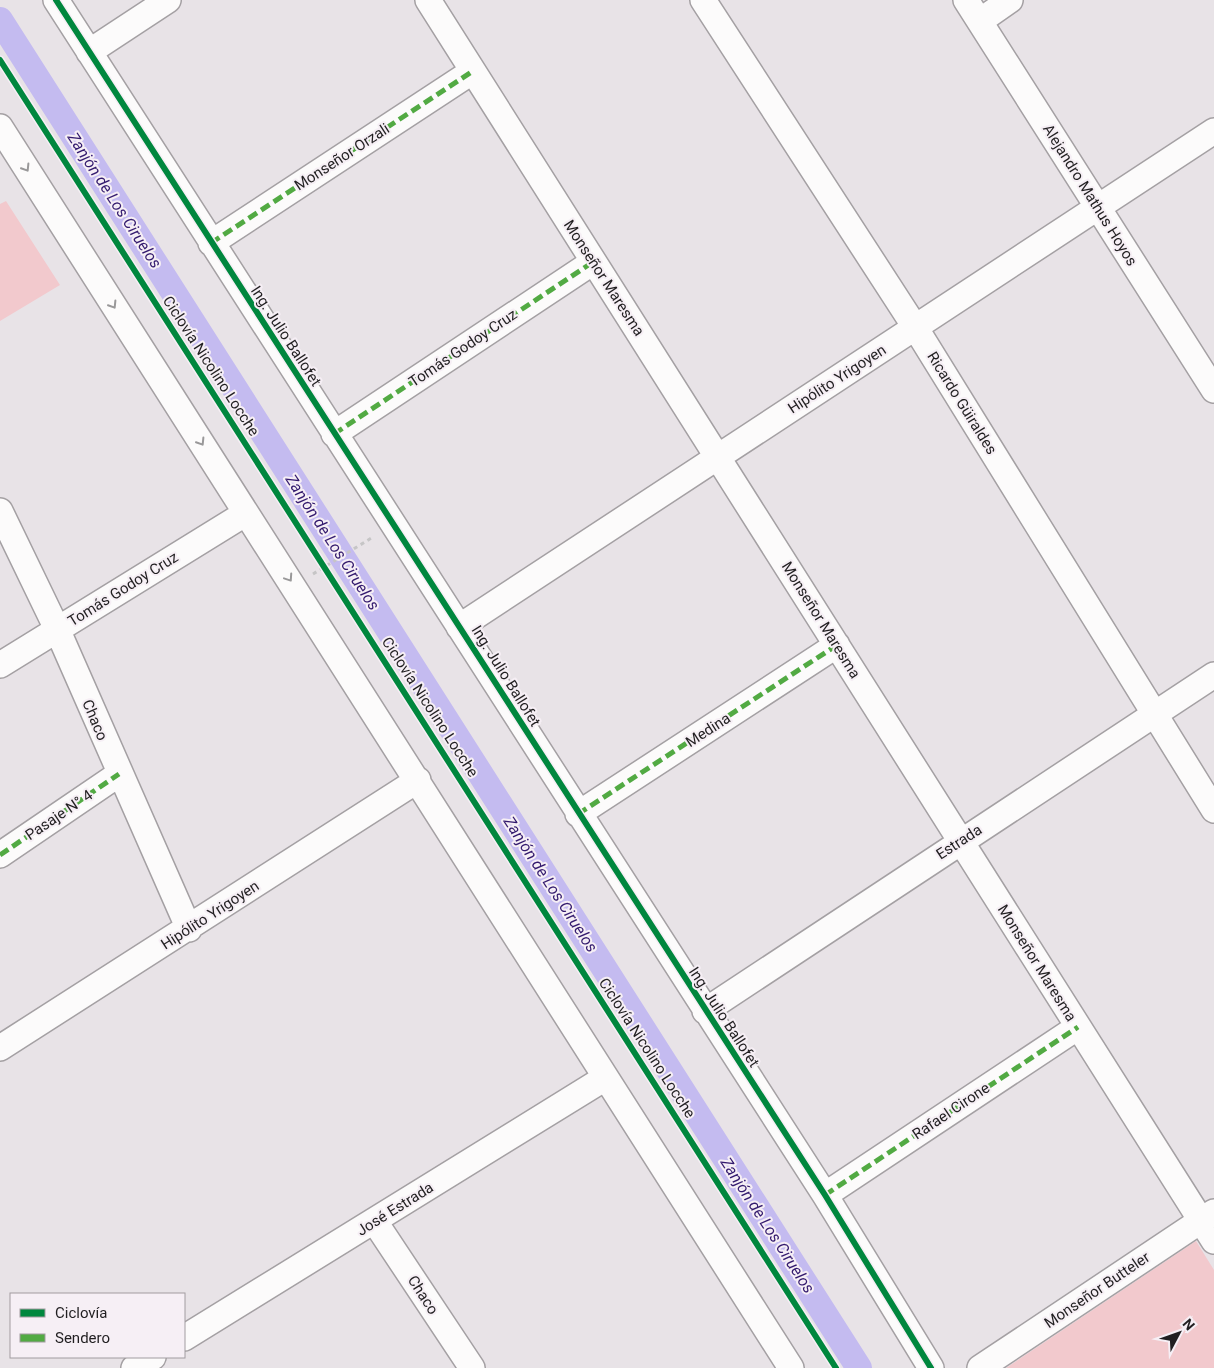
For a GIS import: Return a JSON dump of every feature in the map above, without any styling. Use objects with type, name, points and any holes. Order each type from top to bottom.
[{"type":"street","name":"Ing. Julio Ballofet","points":[[56,0],[578,814],[825,1195],[931,1368]]},
{"type":"street","points":[[89,52],[168,0]]},
{"type":"street","name":"Monseñor Maresma","points":[[428,0],[1078,1027],[1210,1224]]},
{"type":"street","name":"Ricardo Güiraldes","points":[[703,0],[915,327],[1153,715],[1214,810]]},
{"type":"street","name":"Alejandro Mathus Hoyos","points":[[966,0],[1214,390]]},
{"type":"street","points":[[980,21],[1010,0]]},
{"type":"street","name":"Monseñor Orzali","points":[[211,243],[473,70]]},
{"type":"street","points":[[0,126],[791,1368]]},
{"type":"street","name":"Hipólito Yrigoyen","points":[[459,627],[1214,131]]},
{"type":"street","name":"Tomás Godoy Cruz","points":[[334,434],[593,262]]},
{"type":"street","name":"Chaco","points":[[0,511],[57,630],[189,929]]},
{"type":"street","name":"Tomás Godoy Cruz","points":[[0,665],[246,513]]},
{"type":"street","name":"Medina","points":[[578,814],[837,645]]},
{"type":"street","name":"Estrada","points":[[705,1011],[960,840],[1214,675]]},
{"type":"street","name":"Pasaje N° 4","points":[[0,855],[119,774]]},
{"type":"street","name":"Hipólito Yrigoyen","points":[[0,1048],[189,929],[418,780]]},
{"type":"street","name":"Rafael Cirone","points":[[825,1195],[1078,1027]]},
{"type":"street","name":"José Estrada","points":[[185,1337],[375,1222],[605,1078]]},
{"type":"street","name":"Chaco","points":[[375,1222],[472,1368]]},
{"type":"street","name":"Monseñor Butteler","points":[[980,1368],[1210,1224]]},
{"type":"street","points":[[134,1368],[151,1358]]},
{"type":"path","points":[[311,576],[360,545]]},
{"type":"path","points":[[322,562],[327,570]]},
{"type":"shaded area","points":[[6,201],[60,285],[0,321],[0,204]]},
{"type":"shaded area","points":[[1196,1241],[1214,1270],[1214,1368],[1006,1368]]},
{"type":"waterway","name":"Zanjón de Los Ciruelos","points":[[0,20],[859,1368]]},
{"type":"marked path","points":[[211,243],[473,71]]},
{"type":"marked path","points":[[334,434],[593,262]]},
{"type":"marked path","points":[[578,814],[837,645]]},
{"type":"marked path","points":[[0,855],[119,774]]},
{"type":"marked path","points":[[825,1195],[1078,1027]]},
{"type":"cycle path","points":[[56,0],[825,1195],[931,1368]]},
{"type":"cycle path","name":"Ciclovía Nicolino Locche","points":[[0,60],[836,1368]]}]
